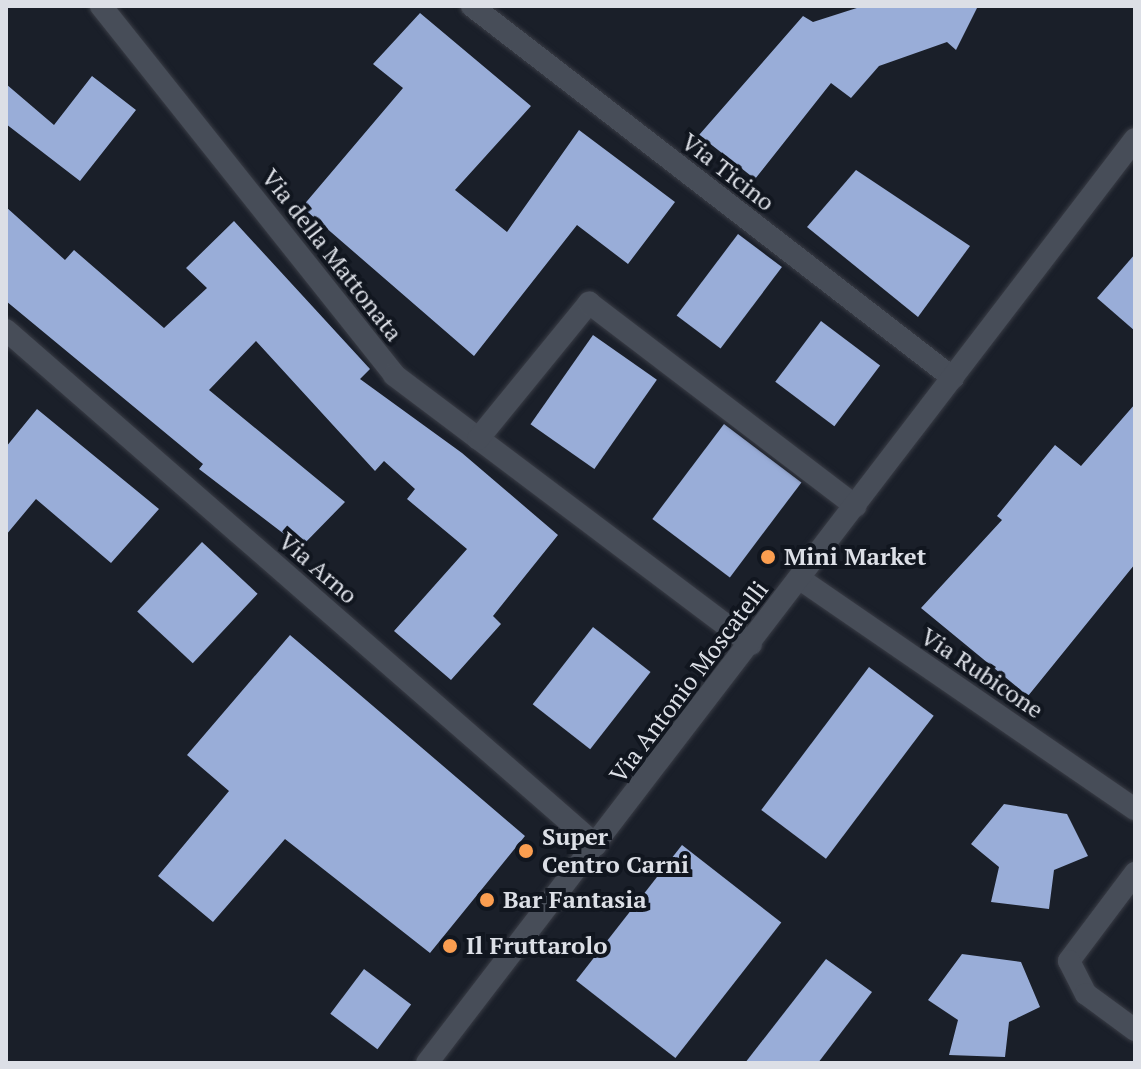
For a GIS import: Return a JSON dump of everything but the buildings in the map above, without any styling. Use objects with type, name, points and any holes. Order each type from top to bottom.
[{"type":"street","name":"Via della Mattonata","points":[[101,6],[334,307],[394,375],[751,644]]},
{"type":"street","name":"Via Ticino","points":[[472,6],[953,378]]},
{"type":"street","name":"Via Antonio Moscatelli","points":[[427,1063],[1133,148]]},
{"type":"street","points":[[478,439],[589,303],[855,506]]},
{"type":"street","name":"Via Arno","points":[[6,330],[596,845]]},
{"type":"street","name":"Via Rubicone","points":[[800,579],[1135,809]]},
{"type":"street","points":[[1135,873],[1069,961],[1086,994],[1135,1030]]},
{"type":"place","name":"Mini Market","points":[[768,557]]},
{"type":"place","name":"Super Centro Carni","points":[[526,851]]},
{"type":"place","name":"Bar Fantasia","points":[[487,900]]},
{"type":"place","name":"Il Fruttarolo","points":[[450,946]]}]
